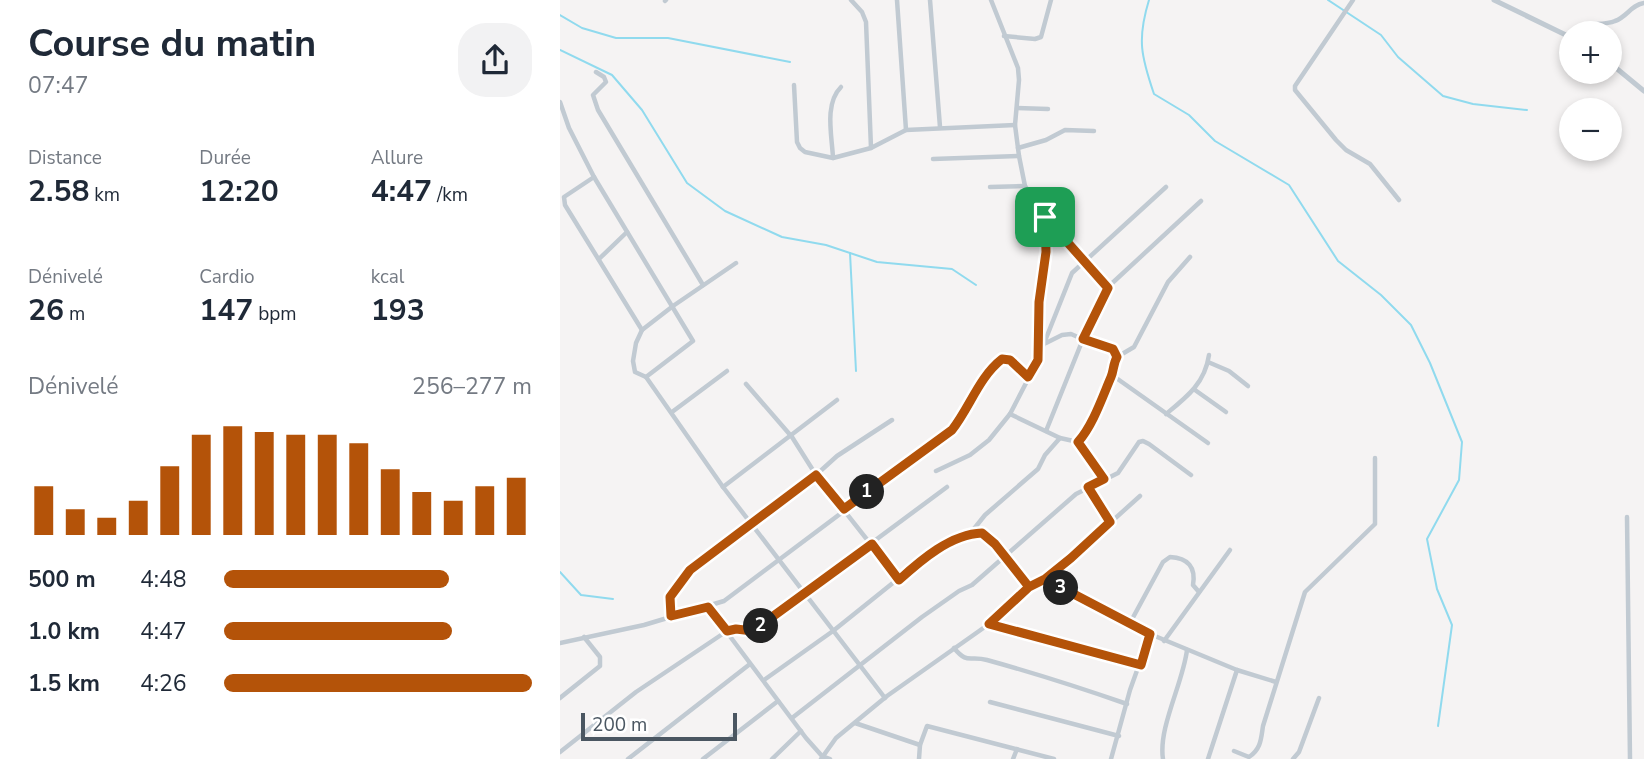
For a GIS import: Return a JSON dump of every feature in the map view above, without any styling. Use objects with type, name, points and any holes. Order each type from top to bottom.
[{"type":"street","points":[[851,0],[862,12],[866,22],[871,148]]},
{"type":"street","points":[[897,0],[906,130]]},
{"type":"street","points":[[930,0],[940,127]]},
{"type":"street","points":[[990,0],[1018,68],[1015,125],[1025,186],[1045,217],[1108,288]]},
{"type":"street","points":[[1004,36],[1035,39],[1041,37],[1051,0]]},
{"type":"street","points":[[1353,0],[1295,86],[1295,90],[1336,140],[1346,150],[1370,164],[1399,200]]},
{"type":"street","points":[[1494,0],[1559,30]]},
{"type":"street","points":[[1617,21],[1630,8],[1644,3]]},
{"type":"street","points":[[596,72],[604,77],[606,82],[596,90],[593,100],[656,211],[703,285]]},
{"type":"street","points":[[1622,73],[1644,91]]},
{"type":"street","points":[[794,85],[797,142],[800,148],[833,158],[871,148],[906,130],[1015,125]]},
{"type":"street","points":[[833,158],[831,107],[834,94],[841,87]]},
{"type":"street","points":[[560,102],[569,128],[594,177],[693,341],[646,377]]},
{"type":"street","points":[[1017,108],[1048,109]]},
{"type":"street","points":[[1018,148],[1046,140],[1065,130],[1094,131]]},
{"type":"street","points":[[933,159],[1018,156]]},
{"type":"street","points":[[594,177],[564,197],[565,205],[642,330]]},
{"type":"street","points":[[989,187],[1025,186]]},
{"type":"street","points":[[936,471],[981,448],[1010,414],[1038,360],[1069,278],[1084,261],[1166,187]]},
{"type":"street","points":[[1046,431],[1083,339],[1108,288],[1201,201]]},
{"type":"street","points":[[1038,360],[1039,302],[1046,252],[1045,217]]},
{"type":"street","points":[[599,259],[627,232]]},
{"type":"street","points":[[1078,442],[1085,434],[1112,374],[1112,365],[1117,357],[1134,347],[1143,325],[1168,282],[1190,257]]},
{"type":"street","points":[[736,263],[642,330],[636,343],[633,361],[635,372],[646,377],[723,487],[885,698]]},
{"type":"street","points":[[1045,343],[1066,334],[1113,349],[1117,357]]},
{"type":"street","points":[[1166,414],[1195,390],[1203,377],[1209,355]]},
{"type":"street","points":[[560,643],[583,636],[632,628],[724,601],[952,430],[990,368],[1002,359],[1010,360],[1028,377]]},
{"type":"street","points":[[1208,362],[1229,370],[1248,386]]},
{"type":"street","points":[[672,412],[727,371]]},
{"type":"street","points":[[1112,374],[1208,443]]},
{"type":"street","points":[[747,384],[792,437],[816,475],[899,580]]},
{"type":"street","points":[[1195,390],[1226,412]]},
{"type":"street","points":[[723,487],[792,437],[837,400]]},
{"type":"street","points":[[1010,414],[1060,438],[1078,442],[1104,479]]},
{"type":"street","points":[[671,616],[670,597],[690,570],[816,475],[837,456],[892,420]]},
{"type":"street","points":[[764,680],[833,631],[914,566],[969,533],[985,515],[1038,469],[1045,455],[1060,438]]},
{"type":"street","points":[[792,718],[922,617],[958,591],[972,585],[1076,494],[1118,473],[1139,442],[1143,441],[1191,475]]},
{"type":"street","points":[[1234,751],[1249,757],[1260,745],[1263,726],[1305,592],[1376,524],[1375,458]]},
{"type":"street","points":[[560,752],[636,692],[727,631],[753,631],[947,487]]},
{"type":"street","points":[[1088,487],[1110,522]]},
{"type":"street","points":[[822,758],[836,738],[885,698],[989,624],[1029,587],[1045,579],[1140,496]]},
{"type":"street","points":[[1627,517],[1630,759]]},
{"type":"street","points":[[969,533],[985,534],[1029,587]]},
{"type":"street","points":[[1164,641],[1230,550]]},
{"type":"street","points":[[1130,622],[1163,562],[1170,557],[1178,557],[1190,564],[1194,572],[1193,585],[1199,592]]},
{"type":"street","points":[[1045,579],[1157,638],[1237,670],[1276,682]]},
{"type":"street","points":[[708,607],[822,758],[830,759]]},
{"type":"street","points":[[989,624],[1141,665]]},
{"type":"street","points":[[1111,759],[1150,634]]},
{"type":"street","points":[[560,698],[600,666],[600,657],[583,636]]},
{"type":"street","points":[[1147,644],[1157,638]]},
{"type":"street","points":[[954,648],[962,659],[982,659],[1019,668],[1127,704]]},
{"type":"street","points":[[1163,759],[1161,751],[1185,667],[1187,650]]},
{"type":"street","points":[[628,759],[750,664]]},
{"type":"street","points":[[1208,759],[1237,670]]},
{"type":"street","points":[[1293,759],[1319,698]]},
{"type":"street","points":[[703,759],[778,701]]},
{"type":"street","points":[[990,702],[1119,736]]},
{"type":"street","points":[[855,723],[920,745]]},
{"type":"street","points":[[919,759],[920,745],[927,726],[1054,759]]},
{"type":"street","points":[[772,759],[801,731]]},
{"type":"street","points":[[1013,759],[1017,749]]},
{"type":"waterway","points":[[1149,0],[1143,26],[1142,47],[1154,94],[1189,115],[1215,141],[1289,185],[1338,261],[1381,295],[1411,325],[1430,363],[1462,442],[1459,480],[1427,539],[1437,589],[1452,625],[1438,726]]},
{"type":"waterway","points":[[1328,0],[1381,35],[1398,57],[1443,96],[1473,104],[1527,110]]},
{"type":"waterway","points":[[560,15],[582,28],[616,38],[668,38],[790,62]]},
{"type":"waterway","points":[[560,50],[612,75],[642,110],[687,183],[725,211],[782,237],[826,245],[877,262],[952,269],[976,285]]},
{"type":"waterway","points":[[850,253],[856,371]]},
{"type":"waterway","points":[[560,572],[581,595],[613,599]]},
{"type":"route","points":[[1045,217],[1046,252],[1037,328],[1038,360],[1028,377],[1010,360],[1002,359],[990,368],[952,430],[844,509],[816,475],[690,570],[670,597],[671,616],[708,607],[727,631],[736,629],[750,632],[805,595],[872,544],[899,580],[914,566],[959,537],[969,533],[982,533],[995,544],[1029,587],[1045,579],[1150,634],[1141,665],[989,624],[1029,587],[1045,579],[1110,522],[1088,487],[1104,479],[1078,442],[1096,411],[1117,357],[1113,349],[1083,339],[1108,288],[1045,217]]}]
